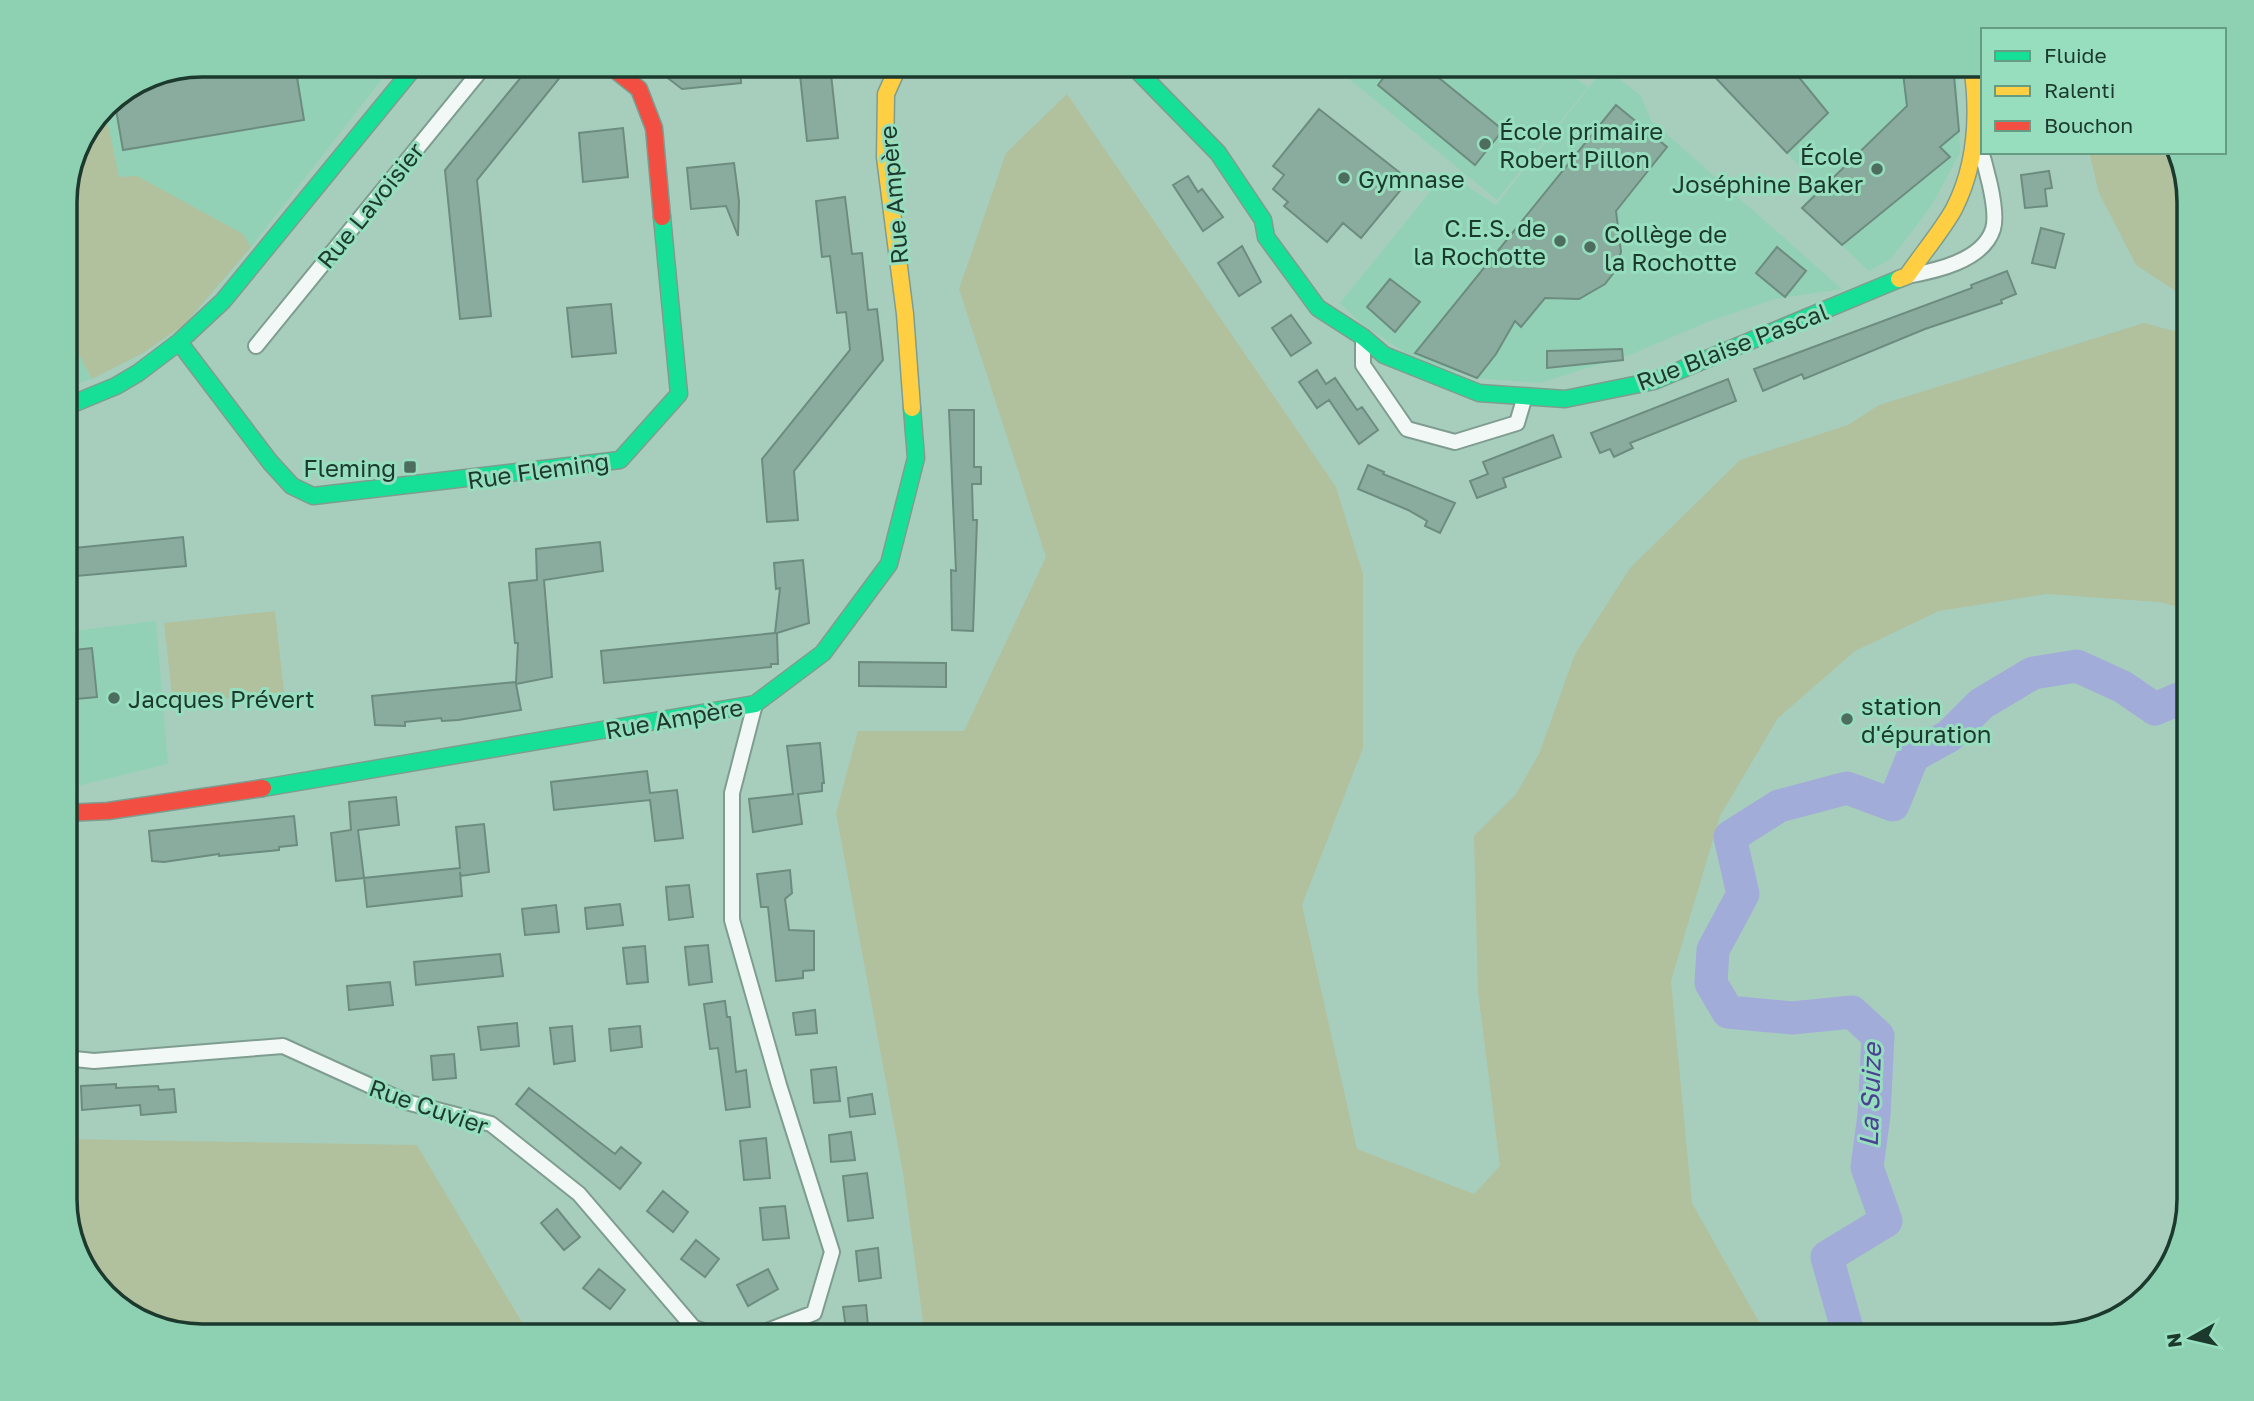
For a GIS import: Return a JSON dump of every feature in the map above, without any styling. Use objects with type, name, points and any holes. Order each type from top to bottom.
[{"type":"street","points":[[77,402],[116,386],[179,342],[223,301],[256,264],[406,77]]},
{"type":"street","name":"Rue Lavoisier","points":[[256,346],[475,77]]},
{"type":"street","name":"Rue Fleming","points":[[179,342],[270,462],[292,486],[313,496],[620,460],[679,394],[654,128],[639,89],[624,77]]},
{"type":"street","name":"Rue Ampère","points":[[77,812],[108,811],[292,785],[755,704],[823,653],[889,564],[916,458],[905,314],[885,157],[886,94],[894,77]]},
{"type":"street","name":"Rue Blaise Pascal","points":[[1146,77],[1218,153],[1263,220],[1266,237],[1318,308],[1363,337],[1384,355],[1479,393],[1565,399],[1654,380],[1907,276]]},
{"type":"street","points":[[1907,276],[1954,208],[1974,147],[1977,102],[1974,77]]},
{"type":"street","points":[[1975,132],[1981,151]]},
{"type":"street","points":[[1907,276],[1939,270],[1984,246],[1994,228],[1988,173],[1982,154]]},
{"type":"street","points":[[1363,337],[1363,365],[1407,429],[1455,442],[1492,433],[1517,423],[1525,396]]},
{"type":"street","points":[[755,704],[732,793],[732,920],[779,1085],[832,1252],[814,1313],[785,1324]]},
{"type":"street","name":"Rue Cuvier","points":[[77,1059],[94,1061],[283,1046],[406,1102],[491,1124],[579,1194],[690,1324]]},
{"type":"shaded area","points":[[384,77],[251,247],[185,324],[143,353],[92,379],[77,383],[77,194],[86,154],[108,119],[132,98],[154,86],[185,78]]},
{"type":"shaded area","name":"École primaire Robert Pillon","points":[[1347,77],[1574,77],[1588,87],[1497,200]]},
{"type":"shaded area","name":"Collège de la Rochotte","points":[[1597,77],[1617,77],[1641,96],[1651,120],[1842,289],[1775,299],[1710,321],[1632,354],[1540,383],[1476,378],[1430,364],[1404,352],[1362,324],[1340,303],[1446,172],[1496,205]]},
{"type":"shaded area","name":"École Joséphine Baker","points":[[1715,77],[1957,77],[1960,153],[1932,205],[1891,259],[1869,271],[1802,208],[1817,185]]},
{"type":"shaded area","points":[[1067,94],[1336,487],[1363,574],[1363,748],[1302,905],[1357,1149],[1474,1194],[1500,1166],[1478,992],[1474,836],[1516,794],[1539,754],[1575,654],[1630,568],[1740,460],[1848,425],[1879,405],[2144,323],[2177,332],[2177,607],[2159,602],[2047,594],[1939,611],[1855,651],[1778,718],[1720,816],[1671,981],[1692,1203],[1760,1324],[923,1324],[903,1173],[836,813],[858,731],[964,731],[1046,557],[959,289],[1006,153]]},
{"type":"shaded area","points":[[107,120],[119,177],[137,176],[243,234],[251,247],[185,324],[143,353],[92,379],[77,351],[77,194],[86,154]]},
{"type":"shaded area","points":[[2089,154],[2167,154],[2175,177],[2177,194],[2177,292],[2136,265],[2099,193]]},
{"type":"shaded area","points":[[275,611],[284,692],[173,704],[164,623]]},
{"type":"shaded area","name":"Jacques Prévert","points":[[156,621],[168,764],[77,786],[77,631]]},
{"type":"shaded area","points":[[77,1139],[417,1145],[523,1324],[202,1324],[169,1320],[132,1303],[108,1282],[90,1254],[79,1224]]},
{"type":"building","points":[[297,77],[304,120],[123,150],[116,111],[154,86],[185,78]]},
{"type":"building","points":[[521,77],[560,77],[477,180],[491,316],[460,319],[445,170]]},
{"type":"building","points":[[666,77],[741,77],[741,83],[682,89]]},
{"type":"building","points":[[800,77],[831,77],[838,138],[807,141]]},
{"type":"building","points":[[1384,77],[1438,77],[1503,130],[1475,165],[1378,85]]},
{"type":"building","points":[[1715,77],[1799,77],[1828,113],[1787,153]]},
{"type":"building","points":[[1903,77],[1954,77],[1959,131],[1940,147],[1950,157],[1842,245],[1802,208],[1907,106]]},
{"type":"building","name":"C.E.S. de la Rochotte","points":[[1616,105],[1667,147],[1616,211],[1621,252],[1615,271],[1605,284],[1579,299],[1545,298],[1521,327],[1515,321],[1496,354],[1477,378],[1415,353]]},
{"type":"building","name":"Gymnase","points":[[1319,109],[1409,180],[1361,238],[1343,223],[1327,242],[1284,206],[1288,202],[1273,189],[1284,175],[1273,166]]},
{"type":"building","points":[[623,128],[628,177],[583,182],[579,133]]},
{"type":"building","points":[[734,163],[739,201],[738,236],[726,206],[691,209],[687,168]]},
{"type":"building","points":[[2049,171],[2052,188],[2045,189],[2047,206],[2025,208],[2021,175]]},
{"type":"building","points":[[1188,176],[1198,192],[1202,189],[1223,217],[1203,231],[1173,185]]},
{"type":"building","points":[[845,197],[852,254],[862,253],[868,310],[877,309],[883,360],[794,471],[798,520],[767,522],[762,459],[850,350],[846,312],[837,313],[830,256],[822,257],[816,201]]},
{"type":"building","points":[[2041,228],[2064,234],[2055,268],[2032,263]]},
{"type":"building","points":[[1242,246],[1261,282],[1239,296],[1218,263]]},
{"type":"building","points":[[1777,247],[1806,271],[1785,297],[1756,273]]},
{"type":"building","points":[[2007,271],[2016,294],[2001,300],[2002,303],[1925,329],[1804,379],[1802,374],[1763,391],[1754,369],[1972,288],[1971,285]]},
{"type":"building","points":[[1390,279],[1420,302],[1395,332],[1367,307]]},
{"type":"building","points":[[611,304],[616,353],[572,357],[567,308]]},
{"type":"building","points":[[1291,315],[1311,343],[1291,356],[1272,328]]},
{"type":"building","points":[[1622,349],[1623,360],[1547,368],[1547,351]]},
{"type":"building","points":[[1317,370],[1326,384],[1335,378],[1357,410],[1362,407],[1378,430],[1359,444],[1329,400],[1317,408],[1299,382]]},
{"type":"building","points":[[1728,379],[1736,401],[1630,443],[1633,448],[1614,457],[1610,449],[1600,453],[1591,433]]},
{"type":"building","points":[[949,410],[974,410],[974,467],[981,467],[981,484],[972,484],[973,520],[977,520],[973,631],[952,630],[951,570],[956,571]]},
{"type":"building","points":[[1553,435],[1561,457],[1503,478],[1506,487],[1477,498],[1470,481],[1488,474],[1483,462]]},
{"type":"building","points":[[1368,465],[1384,472],[1383,474],[1455,503],[1440,533],[1425,526],[1427,521],[1408,510],[1358,489]]},
{"type":"building","points":[[183,537],[186,566],[77,576],[77,548]]},
{"type":"building","points":[[600,542],[603,571],[544,580],[552,677],[516,684],[521,710],[458,720],[442,721],[441,718],[405,722],[405,726],[375,725],[372,696],[516,682],[518,643],[515,643],[509,583],[537,580],[536,549]]},
{"type":"building","points":[[803,560],[809,623],[777,633],[778,664],[771,664],[771,667],[604,683],[601,651],[775,633],[780,588],[776,589],[774,563]]},
{"type":"building","points":[[92,648],[97,697],[77,699],[77,650]]},
{"type":"building","points":[[859,662],[946,663],[946,687],[859,686]]},
{"type":"building","points":[[820,743],[824,783],[822,791],[798,794],[802,824],[753,832],[749,799],[793,794],[787,746]]},
{"type":"building","points":[[647,771],[650,793],[677,790],[683,838],[655,841],[650,800],[554,810],[551,782]]},
{"type":"building","points":[[396,797],[399,825],[358,830],[364,878],[336,881],[331,833],[351,830],[349,802]]},
{"type":"building","points":[[294,816],[297,845],[279,847],[279,850],[152,861],[149,831]]},
{"type":"building","points":[[484,824],[489,872],[461,876],[460,872],[462,896],[367,907],[364,878],[460,868],[456,827]]},
{"type":"building","points":[[790,870],[792,893],[785,899],[789,930],[814,931],[814,970],[803,971],[803,978],[776,981],[768,907],[761,907],[757,874]]},
{"type":"building","points":[[689,885],[693,917],[669,920],[666,887]]},
{"type":"building","points":[[620,904],[623,925],[587,929],[585,908]]},
{"type":"building","points":[[556,905],[559,932],[525,935],[522,909]]},
{"type":"building","points":[[708,945],[712,982],[689,985],[685,947]]},
{"type":"building","points":[[645,946],[648,982],[627,984],[623,948]]},
{"type":"building","points":[[500,954],[503,976],[416,985],[414,962]]},
{"type":"building","points":[[390,982],[393,1005],[349,1010],[347,986]]},
{"type":"building","points":[[725,1001],[727,1017],[730,1017],[736,1072],[746,1070],[750,1107],[726,1110],[718,1048],[710,1049],[704,1004]]},
{"type":"building","points":[[815,1010],[817,1033],[796,1035],[793,1013]]},
{"type":"building","points":[[517,1023],[519,1046],[481,1050],[478,1027]]},
{"type":"building","points":[[572,1026],[575,1061],[554,1064],[550,1028]]},
{"type":"building","points":[[640,1026],[642,1047],[611,1051],[609,1029]]},
{"type":"building","points":[[454,1054],[456,1078],[433,1080],[431,1056]]},
{"type":"building","points":[[836,1067],[840,1101],[814,1103],[811,1070]]},
{"type":"building","points":[[116,1084],[116,1088],[158,1086],[159,1090],[174,1089],[176,1112],[141,1115],[140,1105],[82,1110],[81,1086]]},
{"type":"building","points":[[529,1088],[615,1154],[621,1147],[641,1163],[620,1189],[516,1104]]},
{"type":"building","points":[[872,1094],[875,1114],[850,1117],[848,1098]]},
{"type":"building","points":[[851,1132],[855,1160],[831,1162],[829,1135]]},
{"type":"building","points":[[766,1138],[770,1178],[744,1180],[740,1141]]},
{"type":"building","points":[[867,1173],[873,1218],[848,1221],[843,1176]]},
{"type":"building","points":[[663,1191],[688,1212],[673,1232],[647,1211]]},
{"type":"building","points":[[785,1206],[789,1238],[763,1240],[760,1208]]},
{"type":"building","points":[[557,1209],[580,1237],[564,1250],[541,1223]]},
{"type":"building","points":[[696,1240],[719,1259],[705,1277],[681,1259]]},
{"type":"building","points":[[878,1248],[881,1278],[859,1281],[856,1251]]},
{"type":"building","points":[[599,1269],[625,1290],[610,1309],[583,1288]]},
{"type":"building","points":[[768,1269],[778,1289],[748,1306],[737,1285]]},
{"type":"building","points":[[866,1305],[868,1324],[845,1324],[843,1307]]},
{"type":"waterway","name":"La Suize","points":[[1846,1324],[1827,1257],[1886,1221],[1867,1167],[1874,1115],[1878,1036],[1852,1012],[1792,1018],[1728,1012],[1711,983],[1713,950],[1743,894],[1730,837],[1779,806],[1847,788],[1893,805],[1913,756],[1949,736],[1981,704],[2033,673],[2077,666],[2123,687],[2155,709],[2177,700]]},
{"type":"traffic: fast","points":[[77,402],[116,386],[138,373],[179,342],[223,301],[406,77]]},
{"type":"traffic: fast","points":[[1144,77],[1218,153],[1263,220],[1266,237],[1318,308],[1363,337],[1384,355],[1479,393],[1565,399],[1654,381],[1899,279]]},
{"type":"traffic: fast","points":[[179,342],[270,462],[292,486],[313,496],[620,460],[679,394],[662,217]]},
{"type":"traffic: fast","points":[[263,788],[755,704],[823,653],[889,564],[916,458],[912,408]]},
{"type":"traffic: slow","points":[[894,77],[886,94],[885,157],[905,314],[912,408]]},
{"type":"traffic: slow","points":[[1899,279],[1907,276],[1937,235],[1962,192],[1974,138],[1973,77]]},
{"type":"traffic: jam","points":[[624,77],[639,89],[654,128],[662,217]]},
{"type":"traffic: jam","points":[[77,812],[108,811],[263,788]]},
{"type":"place","name":"École primaire Robert Pillon","points":[[1485,144]]},
{"type":"place","name":"École Joséphine Baker","points":[[1877,169]]},
{"type":"place","name":"Gymnase","points":[[1344,178]]},
{"type":"place","name":"C.E.S. de la Rochotte","points":[[1560,241]]},
{"type":"place","name":"Collège de la Rochotte","points":[[1590,247]]},
{"type":"place","name":"Fleming","points":[[410,467]]},
{"type":"place","name":"Jacques Prévert","points":[[114,698]]},
{"type":"place","name":"station d'épuration","points":[[1847,719]]}]
